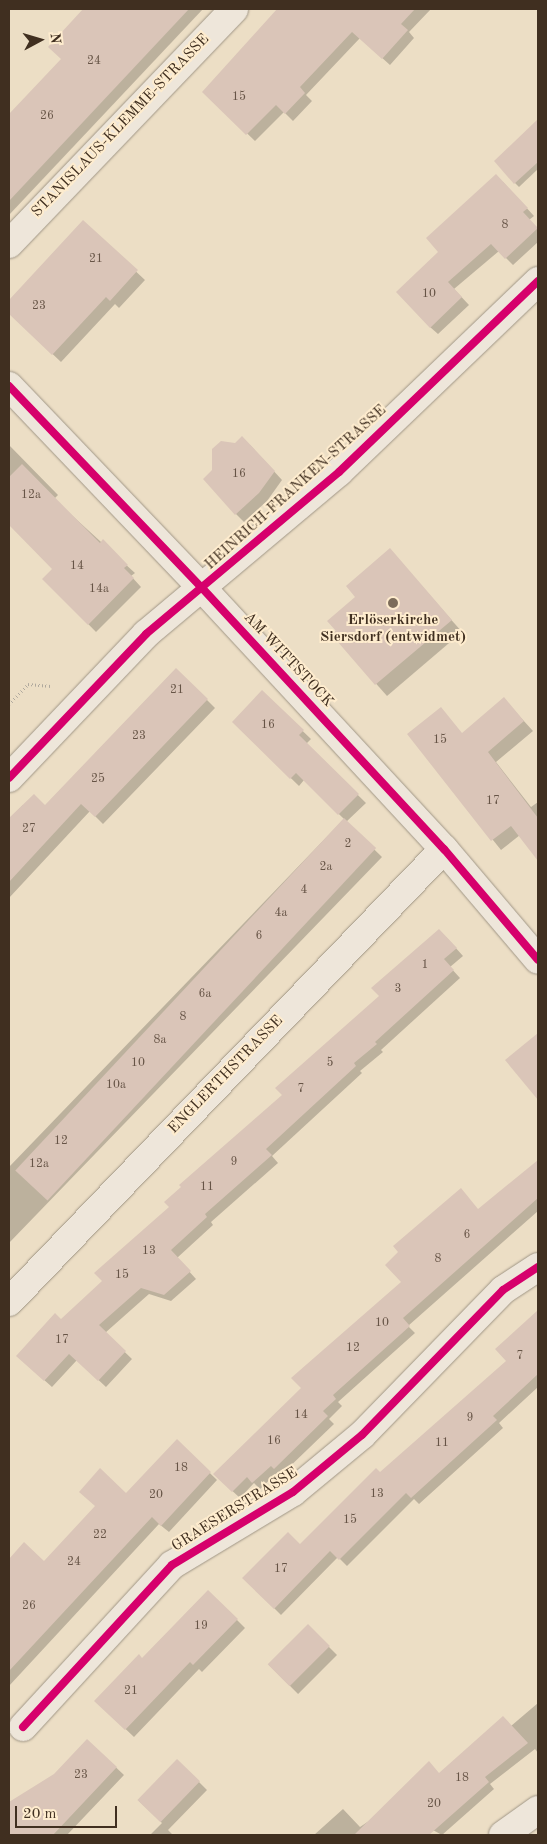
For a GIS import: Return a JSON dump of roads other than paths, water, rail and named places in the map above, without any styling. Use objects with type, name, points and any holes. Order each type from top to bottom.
[{"type":"street","name":"STANISLAUS-KLEMME-STRASSE","points":[[9,244],[234,9]]},
{"type":"street","name":"HEINRICH-FRANKEN-STRASSE","points":[[9,778],[146,634],[203,589],[339,472],[538,281]]},
{"type":"street","name":"AM WITTSTOCK","points":[[9,386],[203,589],[444,849],[530,938],[538,960]]},
{"type":"street","name":"ENGLERTHSTRASSE","points":[[9,1302],[444,849]]},
{"type":"street","name":"GRAESERSTRASSE","points":[[23,1727],[172,1565],[293,1492],[362,1435],[503,1290],[538,1267]]},
{"type":"street","points":[[504,1835],[538,1810]]},
{"type":"place","name":"Erlöserkirche Siersdorf (entwidmet)","points":[[393,603]]}]
